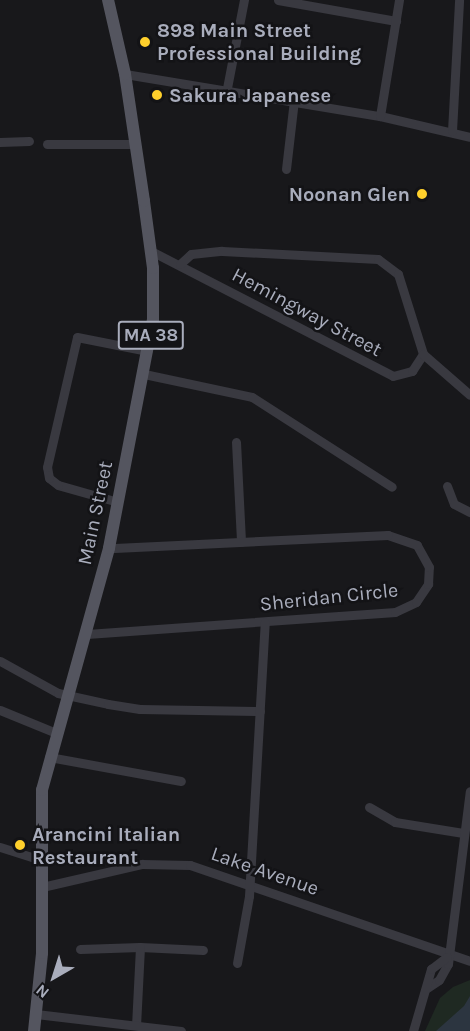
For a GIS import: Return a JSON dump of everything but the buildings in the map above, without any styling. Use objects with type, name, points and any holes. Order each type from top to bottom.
[{"type":"main road","name":"Main Street","points":[[34,1031],[42,953],[41,795],[56,733],[87,634],[109,548],[144,374],[153,302],[151,251],[136,144],[125,74],[108,0]]},
{"type":"street","points":[[227,88],[244,0]]},
{"type":"street","points":[[278,0],[396,21]]},
{"type":"street","points":[[380,116],[399,0]]},
{"type":"street","points":[[452,131],[459,0]]},
{"type":"street","points":[[125,74],[294,100],[470,136]]},
{"type":"street","points":[[286,169],[294,100]]},
{"type":"street","points":[[0,142],[29,141]]},
{"type":"street","points":[[47,144],[136,144]]},
{"type":"street","name":"Hemingway Street","points":[[151,251],[393,376],[412,371],[423,354],[398,274],[378,259],[222,251],[191,254],[180,264]]},
{"type":"street","points":[[118,502],[58,484],[49,478],[47,467],[77,337],[148,351]]},
{"type":"street","points":[[423,354],[470,395]]},
{"type":"street","points":[[144,374],[252,397],[392,487]]},
{"type":"street","points":[[236,442],[241,542]]},
{"type":"street","points":[[447,486],[454,504],[470,512]]},
{"type":"street","name":"Sheridan Circle","points":[[87,634],[380,614],[407,608],[428,584],[429,567],[417,545],[388,535],[109,548]]},
{"type":"street","points":[[237,963],[250,883],[265,622]]},
{"type":"street","points":[[0,661],[67,696],[140,709],[260,711]]},
{"type":"street","points":[[0,710],[56,733]]},
{"type":"street","points":[[50,757],[182,781]]},
{"type":"street","points":[[413,1031],[428,988],[444,973],[470,791]]},
{"type":"street","points":[[369,807],[388,820],[463,833]]},
{"type":"street","points":[[0,847],[41,860]]},
{"type":"street","name":"Lake Avenue","points":[[42,886],[163,862],[197,866],[250,883],[447,957],[470,961]]},
{"type":"street","points":[[135,1025],[140,947]]},
{"type":"street","points":[[80,949],[140,947],[203,950]]},
{"type":"street","points":[[36,1014],[181,1031]]},
{"type":"shaded area","points":[[470,980],[470,1031],[425,1031],[440,998],[453,987]]},
{"type":"water","points":[[470,996],[470,1031],[436,1031],[464,1006]]},
{"type":"place","name":"898 Main Street Professional Building","points":[[145,42]]},
{"type":"place","name":"Sakura Japanese","points":[[157,95]]},
{"type":"place","name":"Noonan Glen","points":[[422,194]]},
{"type":"place","name":"Arancini Italian Restaurant","points":[[20,845]]}]
